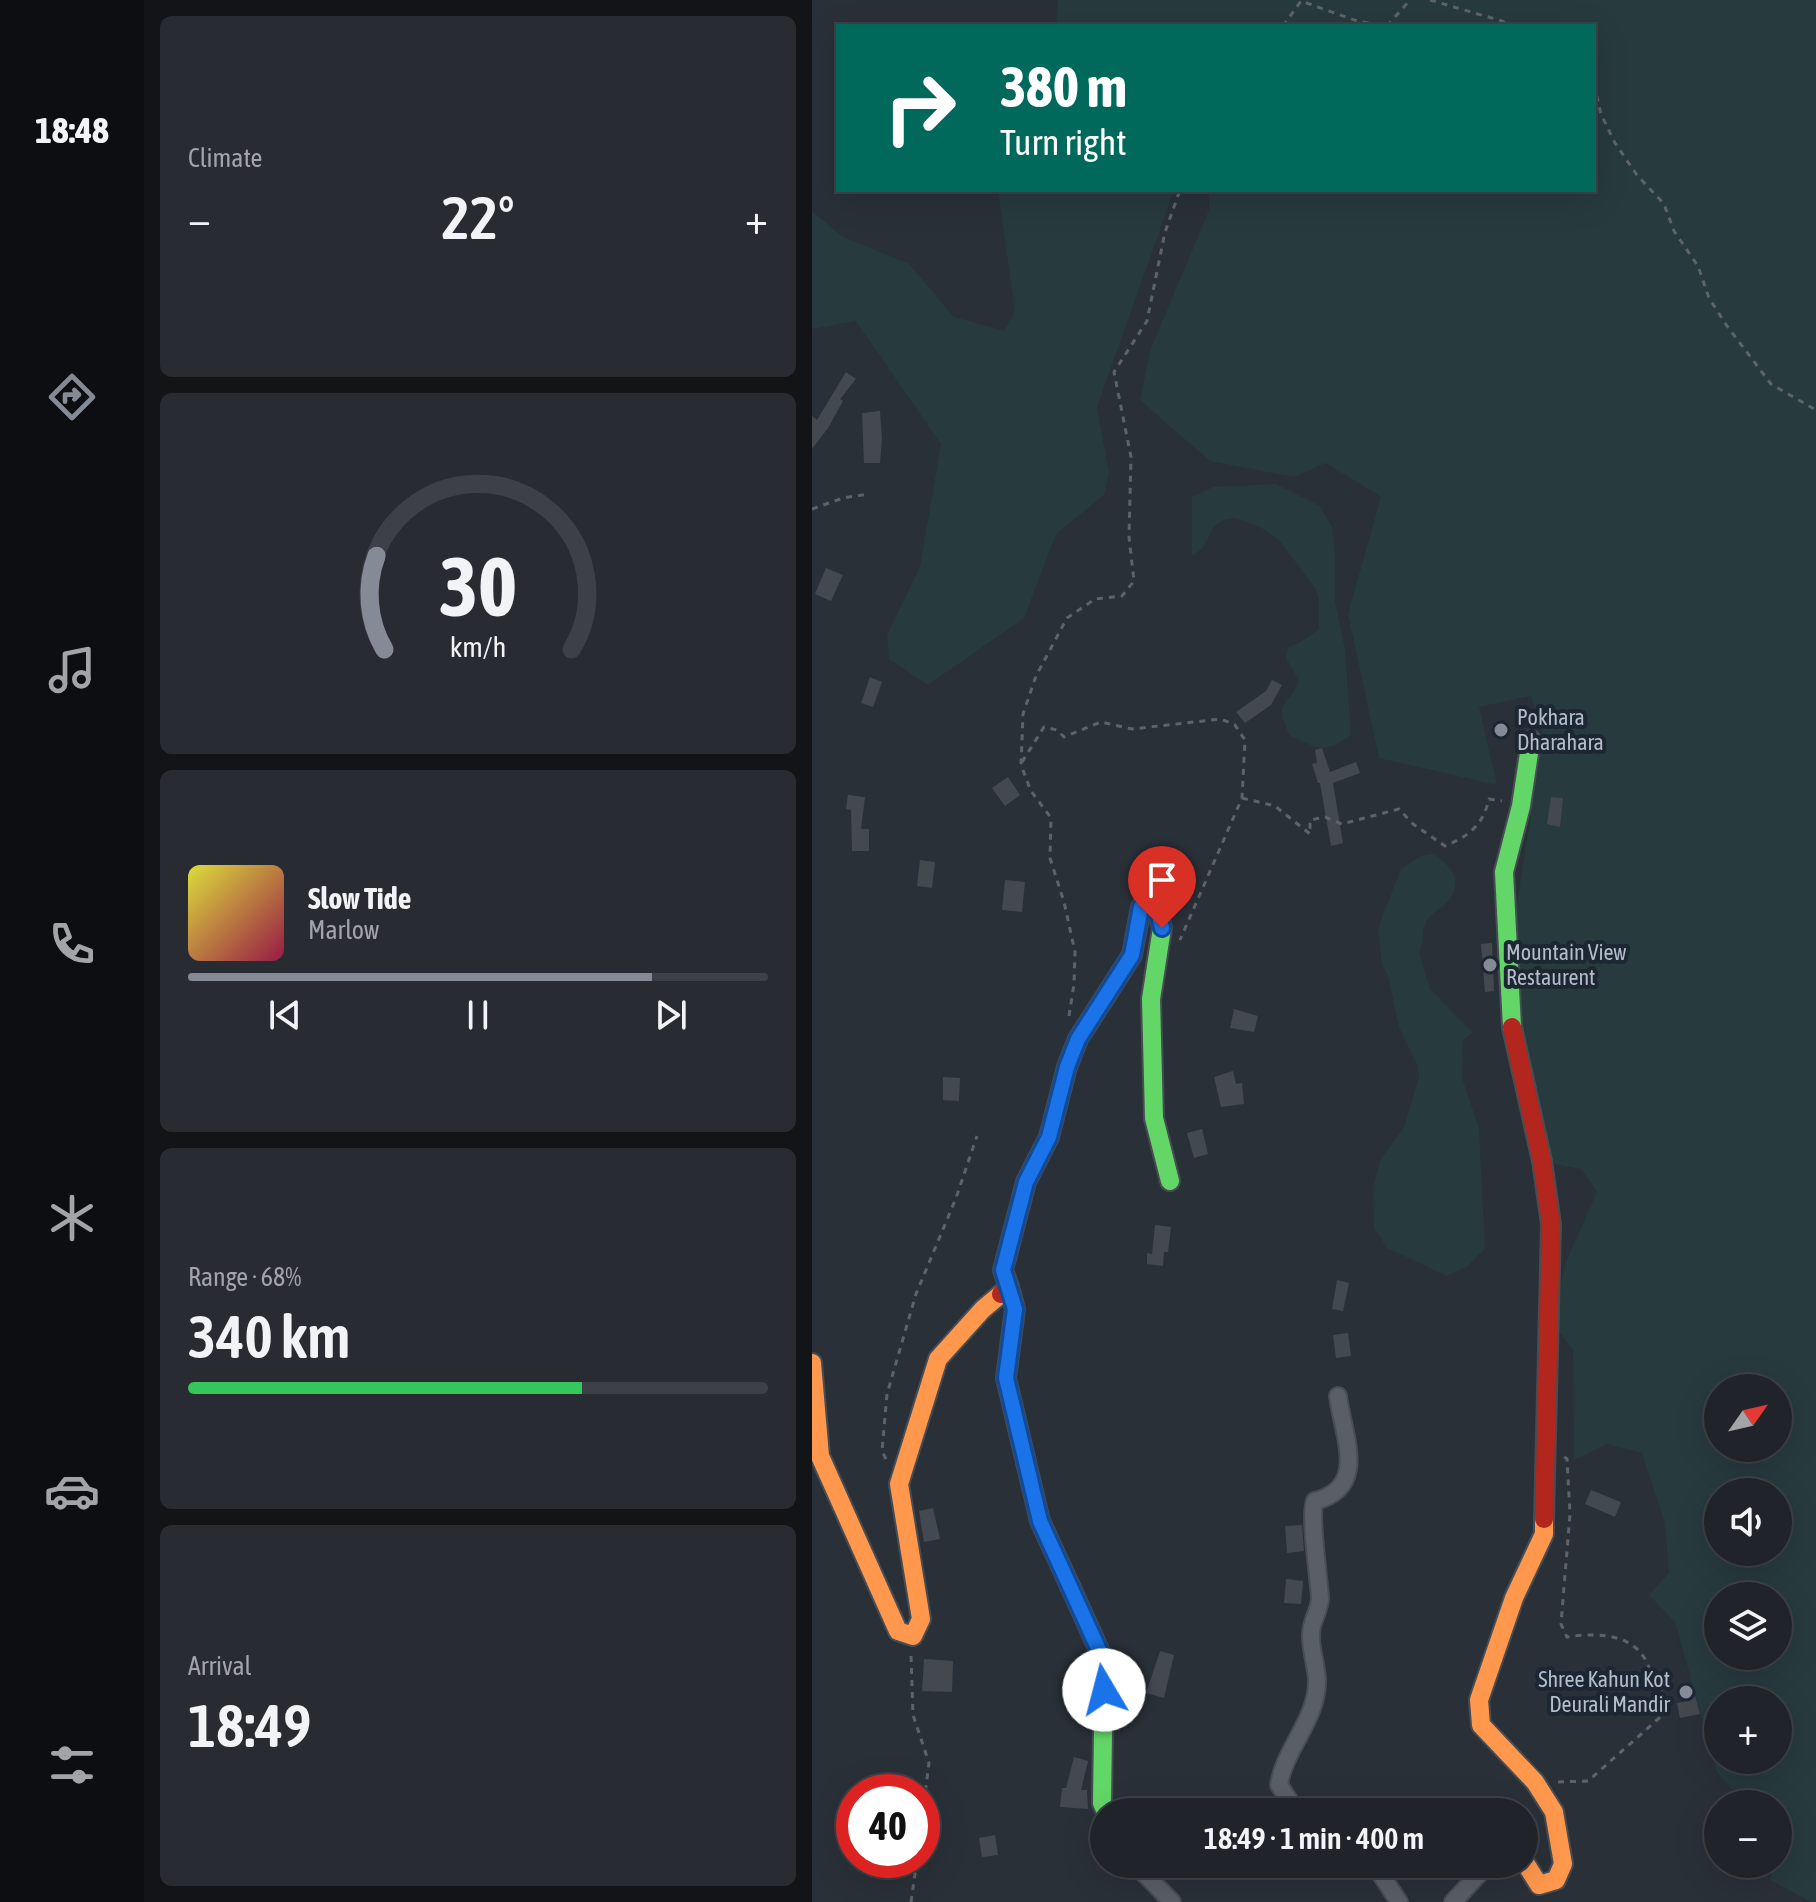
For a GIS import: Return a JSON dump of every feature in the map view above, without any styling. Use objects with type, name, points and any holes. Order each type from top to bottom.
[{"type":"street","points":[[1531,740],[1524,789],[1504,872],[1510,1018],[1542,1161],[1551,1224],[1544,1534],[1514,1598],[1479,1700],[1481,1725],[1535,1782],[1554,1812],[1563,1864],[1556,1880],[1539,1885],[1535,1878]]},
{"type":"street","points":[[1102,1798],[1104,1661],[1040,1521],[1006,1378],[1015,1309],[1003,1270],[1026,1182],[1049,1137],[1078,1039],[1132,955],[1141,907],[1155,900],[1162,928],[1151,999],[1154,1118],[1170,1181]]},
{"type":"street","points":[[812,1363],[820,1456],[898,1631],[913,1636],[921,1619],[899,1484],[938,1359],[983,1309],[1009,1287]]},
{"type":"street","points":[[1289,1798],[1279,1785],[1281,1773],[1310,1712],[1318,1686],[1311,1634],[1320,1602],[1311,1509],[1315,1501],[1335,1494],[1343,1487],[1349,1472],[1349,1452],[1338,1396]]},
{"type":"street","points":[[1149,1878],[1172,1902]]},
{"type":"street","points":[[1383,1878],[1399,1902]]},
{"type":"street","points":[[1453,1902],[1475,1878]]},
{"type":"path","points":[[1388,24],[1410,0]]},
{"type":"path","points":[[1430,0],[1507,24]]},
{"type":"path","points":[[1284,24],[1301,1],[1374,24]]},
{"type":"path","points":[[1596,93],[1601,114],[1615,143],[1637,175],[1664,204],[1674,231],[1698,266],[1709,298],[1727,326],[1771,384],[1816,410]]},
{"type":"path","points":[[1067,1026],[1074,984],[1075,952],[1050,858],[1051,818],[1031,791],[1021,765],[1023,714],[1036,676],[1067,618],[1095,599],[1122,596],[1134,581],[1129,537],[1131,457],[1114,372],[1147,321],[1165,232],[1179,192]]},
{"type":"path","points":[[812,509],[843,498],[868,494]]},
{"type":"path","points":[[1021,765],[1044,727],[1057,730],[1064,737],[1101,722],[1132,729],[1221,719],[1235,725],[1245,740],[1242,798],[1181,940]]},
{"type":"path","points":[[1242,798],[1275,806],[1310,834],[1310,820],[1325,817],[1342,824],[1399,809],[1413,824],[1445,846],[1466,837],[1478,827],[1489,799],[1504,802],[1524,789]]},
{"type":"path","points":[[899,1484],[882,1451],[887,1394],[916,1294],[956,1198],[977,1136]]},
{"type":"path","points":[[1535,1782],[1588,1781],[1665,1713],[1664,1691],[1651,1680],[1644,1657],[1625,1640],[1593,1633],[1567,1637],[1561,1624],[1570,1514],[1567,1459],[1545,1443]]},
{"type":"path","points":[[913,1636],[910,1670],[913,1715],[929,1763],[928,1774]]},
{"type":"path","points":[[911,1902],[914,1878]]},
{"type":"green space","points":[[1058,0],[1816,0],[1816,1902],[1770,1880],[1792,1878],[1792,1790],[1733,1790],[1719,1774],[1792,1774],[1792,1686],[1704,1686],[1704,1726],[1675,1622],[1649,1595],[1669,1573],[1665,1522],[1642,1453],[1607,1444],[1574,1460],[1573,1350],[1554,1325],[1565,1264],[1597,1192],[1581,1169],[1549,1163],[1520,1024],[1512,936],[1543,736],[1531,696],[1479,707],[1497,785],[1379,758],[1348,614],[1381,497],[1326,463],[1294,477],[1210,461],[1140,400],[1150,351],[1209,210],[1209,192],[1596,192],[1596,24],[1056,24]]},
{"type":"green space","points":[[998,192],[1173,192],[1097,407],[1109,473],[1104,495],[1056,534],[1024,618],[928,685],[889,659],[887,635],[920,567],[941,444],[856,321],[812,329],[812,211],[841,236],[909,264],[954,317],[1004,331],[1015,311]]},
{"type":"green space","points":[[1276,484],[1320,506],[1332,527],[1335,602],[1345,650],[1351,735],[1327,747],[1314,746],[1289,735],[1282,709],[1299,681],[1286,658],[1288,647],[1319,629],[1319,599],[1315,588],[1279,540],[1258,526],[1235,518],[1223,520],[1214,527],[1202,549],[1192,556],[1192,497],[1213,487]]},
{"type":"green space","points":[[1433,854],[1453,873],[1455,886],[1449,900],[1426,922],[1419,952],[1430,989],[1473,1033],[1463,1040],[1462,1078],[1479,1129],[1485,1248],[1468,1266],[1447,1276],[1387,1248],[1374,1227],[1373,1189],[1380,1160],[1404,1127],[1419,1078],[1418,1066],[1399,1027],[1388,976],[1382,965],[1378,928],[1401,869],[1421,856]]},
{"type":"building","points":[[846,372],[856,379],[840,399],[843,401],[828,428],[812,449],[812,416],[817,420]]},
{"type":"building","points":[[880,411],[880,463],[864,463],[862,413]]},
{"type":"building","points":[[826,568],[843,575],[831,601],[815,594]]},
{"type":"building","points":[[870,677],[882,682],[873,707],[861,703]]},
{"type":"building","points":[[1272,680],[1282,685],[1271,705],[1245,723],[1236,712],[1266,691]]},
{"type":"building","points":[[1322,748],[1330,772],[1356,762],[1360,773],[1333,783],[1343,843],[1331,846],[1320,783],[1312,764],[1317,763],[1315,750]]},
{"type":"building","points":[[1008,777],[1020,795],[1005,806],[992,788]]},
{"type":"building","points":[[848,795],[865,797],[861,829],[869,829],[869,851],[852,851],[851,810],[846,809]]},
{"type":"building","points":[[1551,797],[1563,798],[1560,827],[1547,824]]},
{"type":"building","points":[[920,860],[935,862],[932,888],[917,886]]},
{"type":"building","points":[[1005,880],[1025,882],[1022,912],[1002,910]]},
{"type":"building","points":[[1492,943],[1494,991],[1485,992],[1481,944]]},
{"type":"building","points":[[1234,1009],[1258,1016],[1254,1032],[1230,1028]]},
{"type":"building","points":[[1233,1071],[1236,1084],[1242,1083],[1244,1104],[1221,1107],[1214,1077]]},
{"type":"building","points":[[943,1077],[960,1078],[959,1101],[943,1100]]},
{"type":"building","points":[[1202,1129],[1208,1154],[1194,1158],[1187,1133]]},
{"type":"building","points":[[1155,1225],[1171,1227],[1163,1266],[1147,1264],[1147,1253],[1152,1254]]},
{"type":"building","points":[[1337,1280],[1349,1283],[1343,1311],[1332,1309]]},
{"type":"building","points":[[1348,1333],[1351,1356],[1336,1358],[1333,1335]]},
{"type":"building","points":[[1591,1490],[1621,1502],[1615,1517],[1585,1504]]},
{"type":"building","points":[[933,1508],[940,1539],[924,1542],[919,1511]]},
{"type":"building","points":[[1302,1525],[1304,1551],[1287,1553],[1285,1526]]},
{"type":"building","points":[[1286,1579],[1303,1581],[1301,1604],[1284,1603]]},
{"type":"building","points":[[1160,1651],[1174,1655],[1164,1698],[1146,1693]]},
{"type":"building","points":[[924,1659],[953,1661],[952,1692],[922,1691]]},
{"type":"building","points":[[1692,1684],[1700,1714],[1680,1718],[1677,1703],[1684,1702],[1679,1689]]},
{"type":"building","points":[[1074,1757],[1088,1761],[1081,1790],[1087,1790],[1088,1809],[1060,1807],[1062,1788],[1066,1788]]},
{"type":"building","points":[[995,1835],[998,1855],[982,1857],[979,1838]]},
{"type":"traffic: fast","points":[[1512,1027],[1504,872],[1521,806],[1531,740]]},
{"type":"traffic: fast","points":[[1009,1287],[1003,1270],[1026,1182],[1049,1137],[1067,1067],[1078,1039],[1132,955],[1141,907],[1155,900],[1162,928],[1151,999],[1154,1118],[1170,1181]]},
{"type":"traffic: fast","points":[[1070,1586],[1104,1661],[1102,1798]]},
{"type":"traffic: slow","points":[[812,1363],[820,1456],[898,1631],[913,1636],[921,1619],[899,1484],[938,1359],[983,1309],[1001,1294]]},
{"type":"traffic: slow","points":[[1535,1878],[1539,1885],[1556,1880],[1563,1864],[1554,1812],[1535,1782],[1481,1725],[1479,1700],[1514,1598],[1544,1534],[1544,1519]]},
{"type":"traffic: jam","points":[[1512,1027],[1542,1161],[1551,1224],[1544,1519]]},
{"type":"traffic: jam","points":[[1001,1294],[1009,1287],[1015,1309],[1006,1378],[1040,1521],[1070,1586]]},
{"type":"place","name":"Pokhara Dharahara","points":[[1501,730]]},
{"type":"place","name":"Mountain View Restaurent","points":[[1490,965]]},
{"type":"place","name":"Shree Kahun Kot Deurali Mandir","points":[[1686,1692]]},
{"type":"route","points":[[1104,1690],[1104,1661],[1040,1521],[1006,1378],[1015,1309],[1003,1270],[1026,1182],[1049,1137],[1067,1067],[1078,1039],[1132,955],[1141,907],[1155,900],[1162,928]]}]
